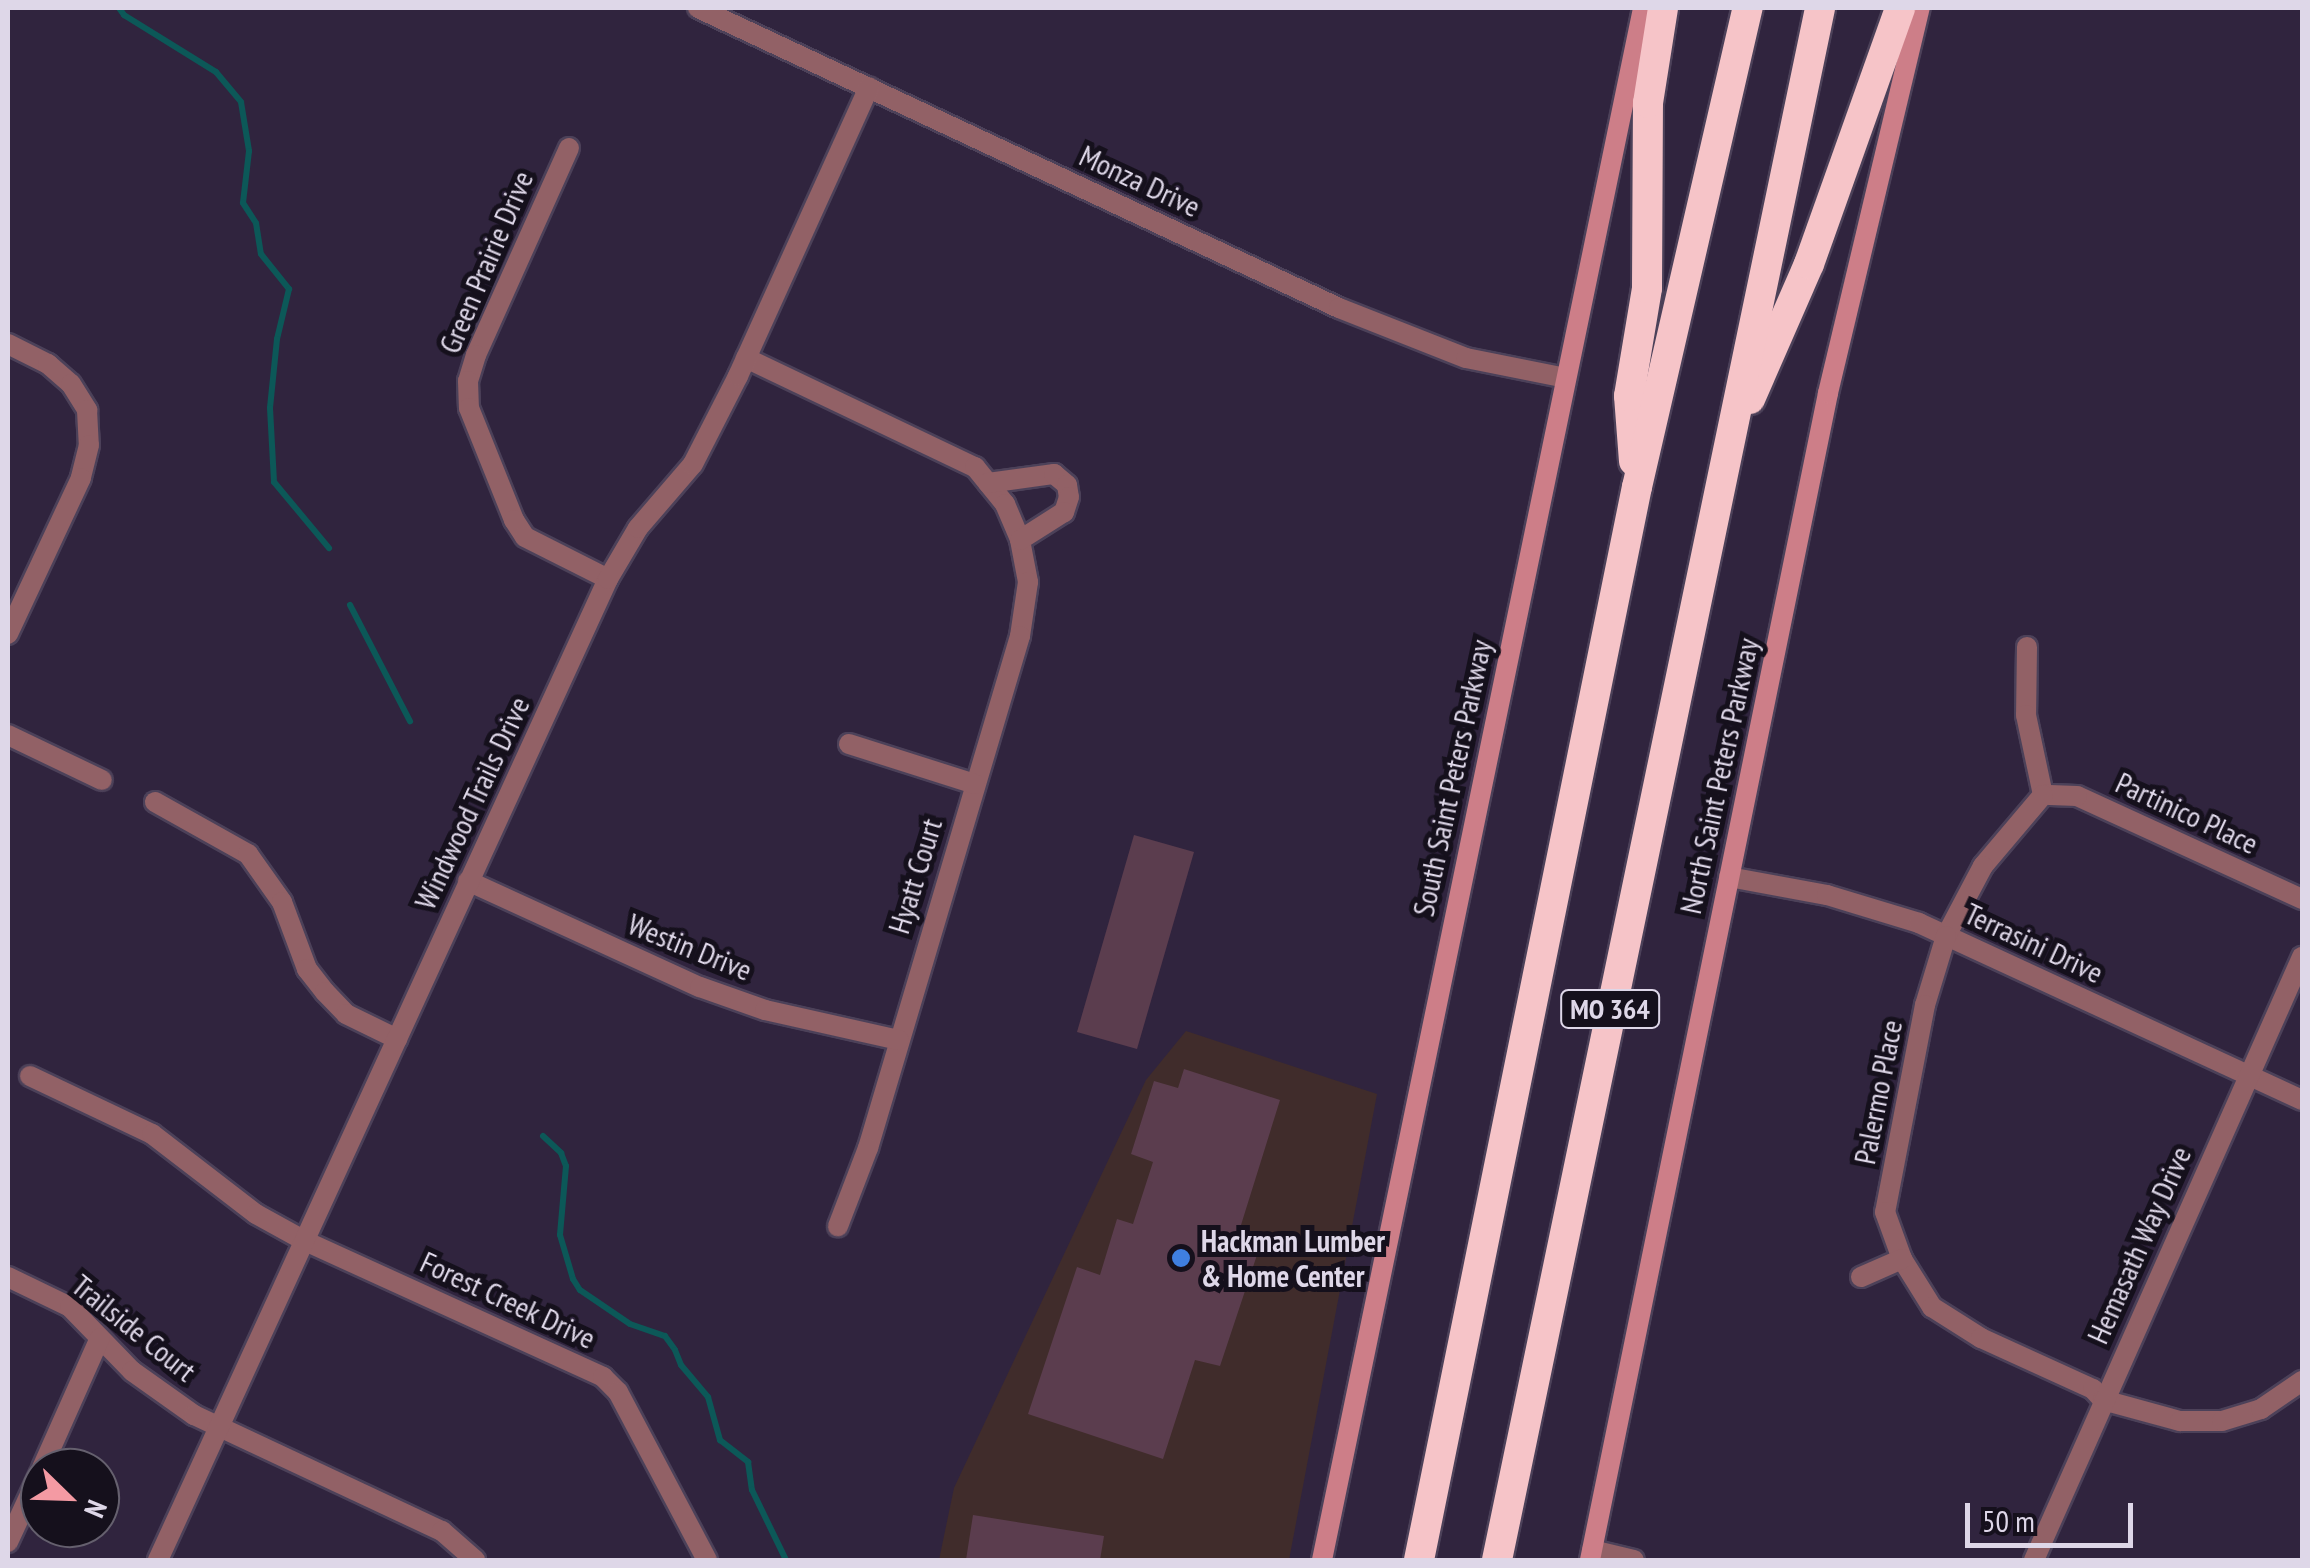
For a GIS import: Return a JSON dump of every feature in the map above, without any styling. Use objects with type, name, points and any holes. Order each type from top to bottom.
[{"type":"highway","points":[[1637,487],[1628,396],[1648,288],[1648,103],[1663,8]]},
{"type":"highway","name":"MO 364","points":[[1419,1560],[1637,487],[1748,8]]},
{"type":"highway","name":"MO 364","points":[[1497,1560],[1820,8]]},
{"type":"highway","points":[[1725,457],[1809,264],[1900,8]]},
{"type":"main road","name":"South Saint Peters Parkway","points":[[1322,1560],[1643,8]]},
{"type":"main road","name":"North Saint Peters Parkway","points":[[1591,1555],[1832,374],[1920,8]]},
{"type":"street","name":"Monza Drive","points":[[698,8],[1339,308],[1466,358],[1566,378]]},
{"type":"street","name":"Windwood Trails Drive","points":[[158,1560],[608,578],[638,528],[693,464],[746,358],[869,88]]},
{"type":"street","name":"Green Prairie Drive","points":[[568,148],[476,355],[468,381],[469,408],[525,538],[608,578]]},
{"type":"street","points":[[8,344],[48,364],[70,384],[86,410],[89,445],[81,478],[8,634]]},
{"type":"street","name":"Hyatt Court","points":[[746,358],[976,467],[1005,504],[1020,540],[1028,582],[1020,636],[868,1148],[838,1226]]},
{"type":"street","points":[[988,483],[1054,474],[1066,486],[1070,498],[1064,512],[1020,540]]},
{"type":"street","points":[[1946,936],[1983,866],[2042,795],[2026,715],[2028,647]]},
{"type":"street","points":[[8,735],[102,780]]},
{"type":"street","points":[[849,744],[975,784]]},
{"type":"street","name":"Partinico Place","points":[[2042,795],[2077,796],[2302,899]]},
{"type":"street","points":[[156,802],[248,854],[282,902],[307,968],[325,992],[346,1014],[396,1039]]},
{"type":"street","name":"Terrasini Drive","points":[[1729,876],[1828,895],[1946,936],[2302,1100]]},
{"type":"street","name":"Westin Drive","points":[[468,882],[700,987],[765,1010],[898,1040]]},
{"type":"street","name":"Palermo Place","points":[[1946,936],[1925,1005],[1885,1212],[1902,1259],[1932,1307],[1981,1338],[2093,1390],[2103,1400],[2180,1421],[2222,1421],[2261,1409],[2302,1381]]},
{"type":"street","name":"Hemasath Way Drive","points":[[2034,1560],[2302,956]]},
{"type":"street","name":"Forest Creek Drive","points":[[30,1076],[152,1134],[256,1214],[305,1241],[603,1377],[618,1392],[707,1560]]},
{"type":"street","points":[[1861,1278],[1902,1259]]},
{"type":"street","name":"Trailside Court","points":[[8,1277],[70,1306],[132,1371],[194,1415],[221,1427]]},
{"type":"street","points":[[51,1448],[100,1338]]},
{"type":"street","points":[[221,1427],[442,1531],[476,1560]]},
{"type":"street","points":[[8,1542],[20,1516]]},
{"type":"street","points":[[1591,1555],[1634,1560]]},
{"type":"shaded area","points":[[1186,1031],[1377,1094],[1289,1560],[939,1560],[954,1488],[1146,1080]]},
{"type":"building","points":[[1134,835],[1194,852],[1137,1049],[1077,1032]]},
{"type":"building","name":"Hackman Lumber & Home Center","points":[[1184,1069],[1280,1100],[1236,1241],[1259,1249],[1220,1366],[1195,1360],[1163,1459],[1028,1414],[1077,1267],[1100,1275],[1117,1219],[1133,1224],[1153,1162],[1131,1154],[1154,1081],[1178,1088]]},
{"type":"building","points":[[973,1515],[1104,1536],[1100,1560],[966,1560]]},
{"type":"waterway","points":[[119,8],[124,15],[216,72],[241,102],[249,151],[243,203],[256,223],[261,254],[289,289],[277,339],[270,408],[274,482],[329,548]]},
{"type":"waterway","points":[[350,605],[410,721]]},
{"type":"waterway","points":[[543,1136],[561,1153],[566,1166],[560,1235],[573,1279],[580,1290],[630,1324],[665,1336],[681,1365],[708,1397],[720,1440],[748,1462],[752,1490],[786,1560]]},
{"type":"place","name":"Hackman Lumber & Home Center","points":[[1181,1258]]}]
